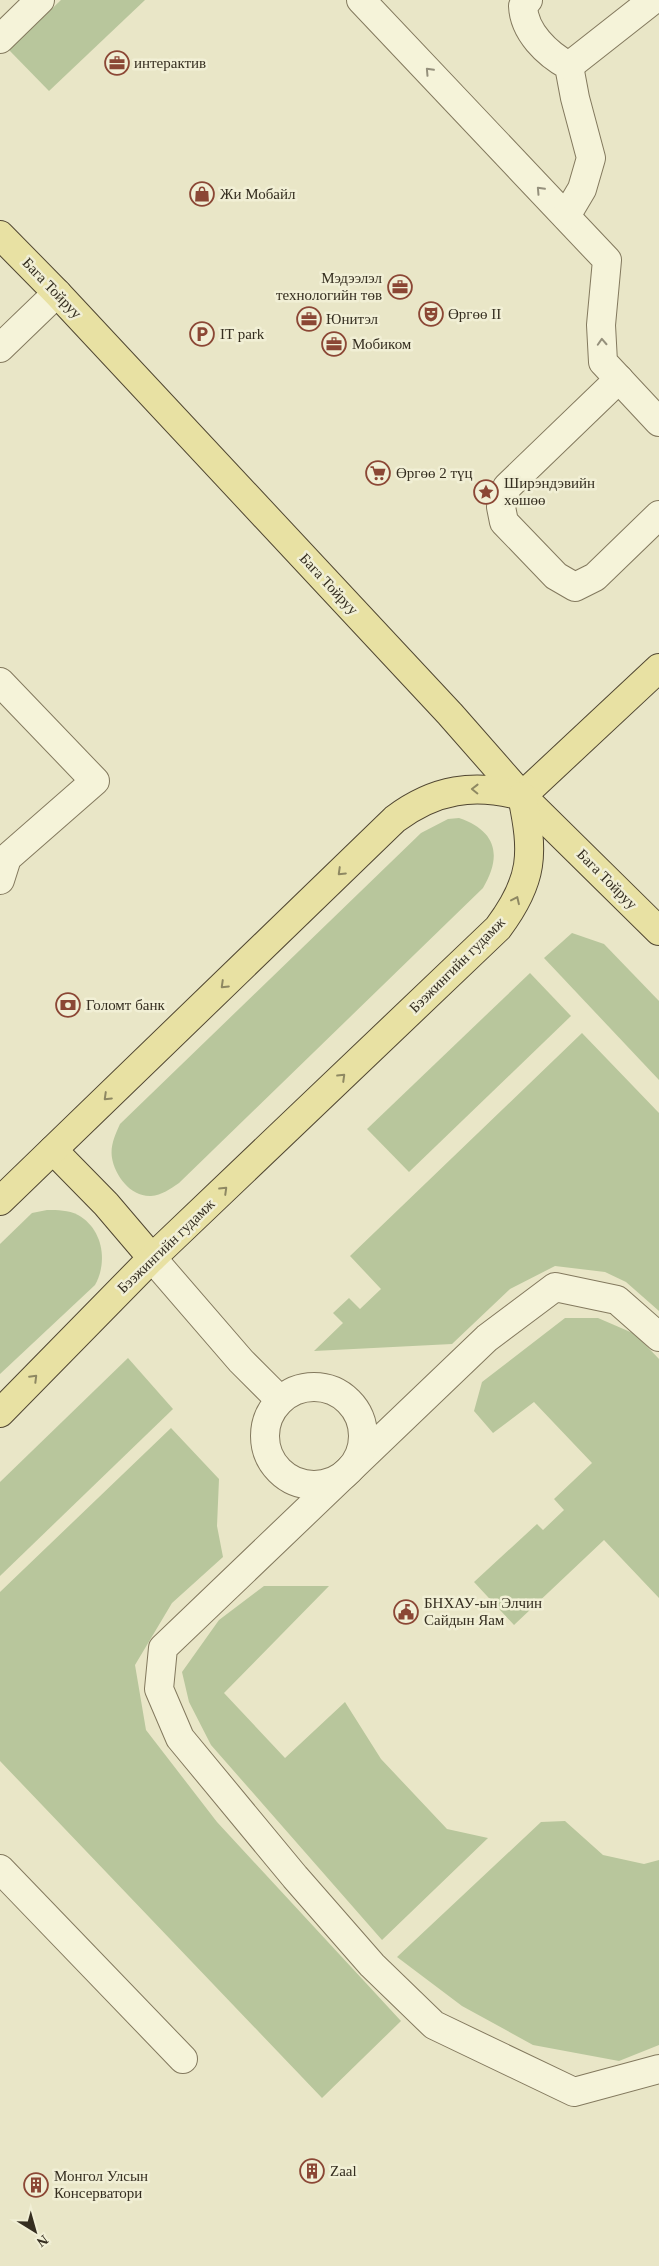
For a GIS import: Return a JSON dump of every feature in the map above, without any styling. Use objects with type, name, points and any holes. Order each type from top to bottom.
[{"type":"main road","name":"Бага Тойруу","points":[[0,235],[57,293],[450,714],[522,796],[659,931]]},
{"type":"main road","points":[[0,1202],[395,819],[423,801],[456,790],[491,790],[522,796],[659,668]]},
{"type":"main road","name":"Бээжингийн гудамж","points":[[0,1413],[152,1258],[498,928],[510,912],[518,896],[529,863],[531,846],[522,796]]},
{"type":"main road","points":[[53,1150],[106,1204],[152,1258]]},
{"type":"street","points":[[0,39],[40,0]]},
{"type":"street","points":[[361,0],[607,260],[601,326],[603,362],[659,422]]},
{"type":"street","points":[[528,0],[522,6],[523,19],[550,55],[569,66],[575,98],[591,158],[582,189],[566,216]]},
{"type":"street","points":[[569,66],[642,11],[653,0]]},
{"type":"street","points":[[0,348],[57,293]]},
{"type":"street","points":[[618,379],[507,487],[502,507],[504,522],[556,576],[575,587],[595,577],[659,515]]},
{"type":"street","points":[[0,682],[95,781],[2,863]]},
{"type":"street","points":[[152,1258],[241,1361],[280,1400]]},
{"type":"street","points":[[659,1337],[617,1300],[555,1286],[487,1338],[163,1648],[159,1689],[180,1738],[295,1877],[372,1965],[434,2025],[574,2092],[659,2069]]},
{"type":"street","points":[[315,1386],[334,1390],[350,1401],[360,1418],[364,1436],[359,1455],[349,1472],[332,1482],[313,1486],[294,1481],[278,1470],[268,1454],[264,1435],[268,1416],[280,1400],[296,1389],[315,1386]]},
{"type":"street","points":[[0,1869],[183,2059]]},
{"type":"green space","points":[[61,0],[145,0],[49,91],[9,50]]},
{"type":"green space","points":[[459,818],[472,823],[481,830],[488,837],[492,846],[494,855],[493,865],[483,888],[179,1183],[162,1193],[151,1196],[137,1193],[125,1184],[117,1172],[112,1158],[112,1145],[120,1124],[421,833],[448,819]]},
{"type":"green space","points":[[572,933],[604,944],[659,1001],[659,1080],[544,958]]},
{"type":"green space","points":[[530,973],[571,1016],[409,1172],[367,1129]]},
{"type":"green space","points":[[582,1033],[659,1113],[659,1311],[626,1282],[605,1272],[555,1266],[510,1289],[452,1344],[314,1351],[343,1323],[333,1313],[349,1298],[360,1309],[381,1289],[350,1256]]},
{"type":"green space","points":[[47,1210],[74,1213],[86,1221],[93,1229],[101,1247],[102,1256],[99,1276],[95,1285],[0,1374],[0,1244],[32,1213]]},
{"type":"green space","points":[[565,1318],[598,1318],[635,1334],[659,1359],[659,1598],[604,1540],[514,1625],[474,1582],[537,1524],[543,1530],[564,1510],[554,1499],[592,1463],[534,1402],[493,1433],[474,1411],[482,1382]]},
{"type":"green space","points":[[128,1358],[173,1409],[0,1576],[0,1482]]},
{"type":"green space","points":[[171,1428],[219,1479],[217,1526],[223,1557],[172,1603],[135,1665],[146,1730],[217,1822],[401,2021],[322,2098],[0,1761],[0,1592]]},
{"type":"green space","points":[[264,1586],[329,1586],[224,1693],[285,1758],[345,1702],[381,1759],[447,1829],[488,1838],[382,1940],[211,1745],[189,1702],[182,1672],[219,1620]]},
{"type":"green space","points":[[565,1821],[603,1855],[644,1864],[659,1860],[659,2045],[619,2061],[533,2045],[462,2006],[397,1957],[541,1822]]},
{"type":"place","name":"интерактив","points":[[117,63]]},
{"type":"place","name":"Жи Мобайл","points":[[202,194]]},
{"type":"place","name":"Мэдээлэл технологийн төв","points":[[400,287]]},
{"type":"place","name":"Өргөө II","points":[[431,314]]},
{"type":"place","name":"Юнитэл","points":[[309,319]]},
{"type":"place","name":"IT park","points":[[202,334]]},
{"type":"place","name":"Мобиком","points":[[334,344]]},
{"type":"place","name":"Өргөө 2 түц","points":[[378,473]]},
{"type":"place","name":"Ширэндэвийн хөшөө","points":[[486,492]]},
{"type":"place","name":"Голомт банк","points":[[68,1005]]},
{"type":"place","name":"БНХАУ-ын Элчин Сайдын Яам","points":[[406,1612]]},
{"type":"place","name":"Zaal","points":[[312,2171]]},
{"type":"place","name":"Монгол Улсын Консерватори","points":[[36,2185]]}]
